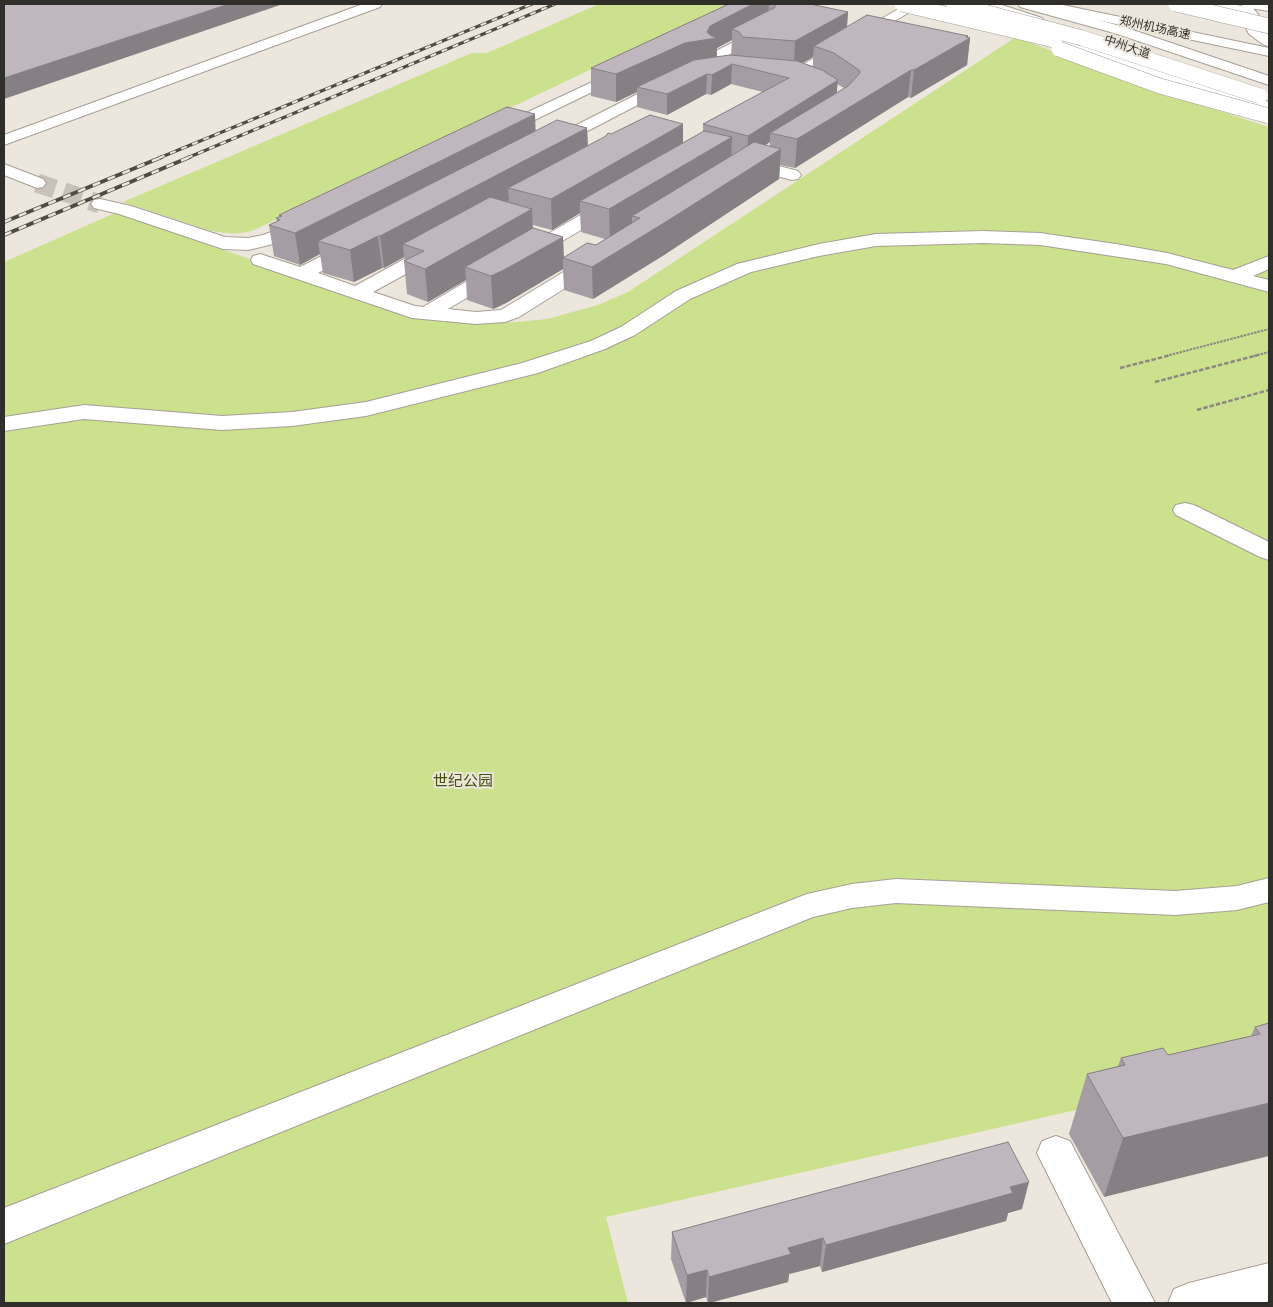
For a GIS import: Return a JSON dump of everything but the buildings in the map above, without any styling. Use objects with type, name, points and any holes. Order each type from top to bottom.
[{"type":"main road","points":[[4,140],[375,4]]},
{"type":"main road","points":[[902,4],[1054,40],[1161,74],[1269,116]]},
{"type":"main road","points":[[813,80],[789,73],[916,4]]},
{"type":"main road","points":[[929,4],[981,19],[1160,86],[1269,116]]},
{"type":"main road","points":[[954,4],[1082,38],[1266,101]]},
{"type":"main road","name":"中州大道","points":[[982,4],[1088,33],[1218,79],[1266,101]]},
{"type":"main road","points":[[986,4],[1266,101]]},
{"type":"main road","name":"中州大道","points":[[1025,4],[1119,30],[1269,81]]},
{"type":"main road","name":"郑州机场高速","points":[[1040,4],[1262,45]]},
{"type":"main road","name":"郑州机场高速","points":[[1075,4],[1262,45]]},
{"type":"main road","points":[[1168,4],[1247,9],[1269,7]]},
{"type":"main road","points":[[1176,4],[1269,25]]},
{"type":"main road","points":[[1200,4],[1269,25]]},
{"type":"main road","points":[[1210,4],[1248,11],[1253,17],[1252,26],[1262,45]]},
{"type":"main road","points":[[735,69],[732,62],[715,57],[767,29]]},
{"type":"main road","points":[[490,136],[640,64]]},
{"type":"main road","points":[[707,71],[754,69]]},
{"type":"main road","points":[[538,150],[683,77]]},
{"type":"main road","points":[[542,110],[592,123]]},
{"type":"main road","points":[[556,141],[585,149]]},
{"type":"main road","points":[[750,164],[775,149]]},
{"type":"main road","points":[[730,166],[750,164],[792,174]]},
{"type":"main road","points":[[4,169],[37,183]]},
{"type":"main road","points":[[426,314],[628,195]]},
{"type":"main road","points":[[100,204],[125,210],[223,243],[248,244],[278,237],[322,216]]},
{"type":"main road","points":[[260,260],[412,312],[476,318],[505,316],[606,254],[527,230]]},
{"type":"main road","points":[[302,274],[372,238]]},
{"type":"main road","points":[[4,424],[84,412],[238,423],[292,419],[366,409],[484,381],[566,357],[614,338],[662,307],[720,278],[778,259],[869,241],[934,238],[1031,238],[1143,254],[1236,276],[1269,286]]},
{"type":"main road","points":[[357,293],[449,243]]},
{"type":"main road","points":[[1236,276],[1269,262]]},
{"type":"main road","points":[[1186,510],[1269,552]]},
{"type":"main road","points":[[4,1226],[806,906],[852,896],[896,891],[1175,903],[1237,898],[1269,890]]},
{"type":"main road","points":[[1056,1153],[1134,1303]]},
{"type":"main road","points":[[1190,1303],[1269,1282]]},
{"type":"path","points":[[1120,368],[1269,328]]},
{"type":"path","points":[[1155,382],[1269,352]]},
{"type":"path","points":[[1197,410],[1269,390]]},
{"type":"green space","points":[[599,4],[728,4],[252,231],[234,234],[211,231],[123,202],[472,53],[487,53]]},
{"type":"green space","name":"世纪公园","points":[[1016,37],[1142,86],[1269,127],[1269,1066],[606,1217],[628,1303],[4,1303],[4,262],[115,213],[405,312],[475,323],[547,319],[598,305],[628,292]]},
{"type":"tunnel","points":[[37,183],[100,204]]},
{"type":"railway","points":[[159,158],[532,4]]},
{"type":"railway","points":[[187,158],[555,4]]},
{"type":"railway","points":[[4,222],[162,157]]},
{"type":"railway","points":[[4,235],[190,157]]}]
